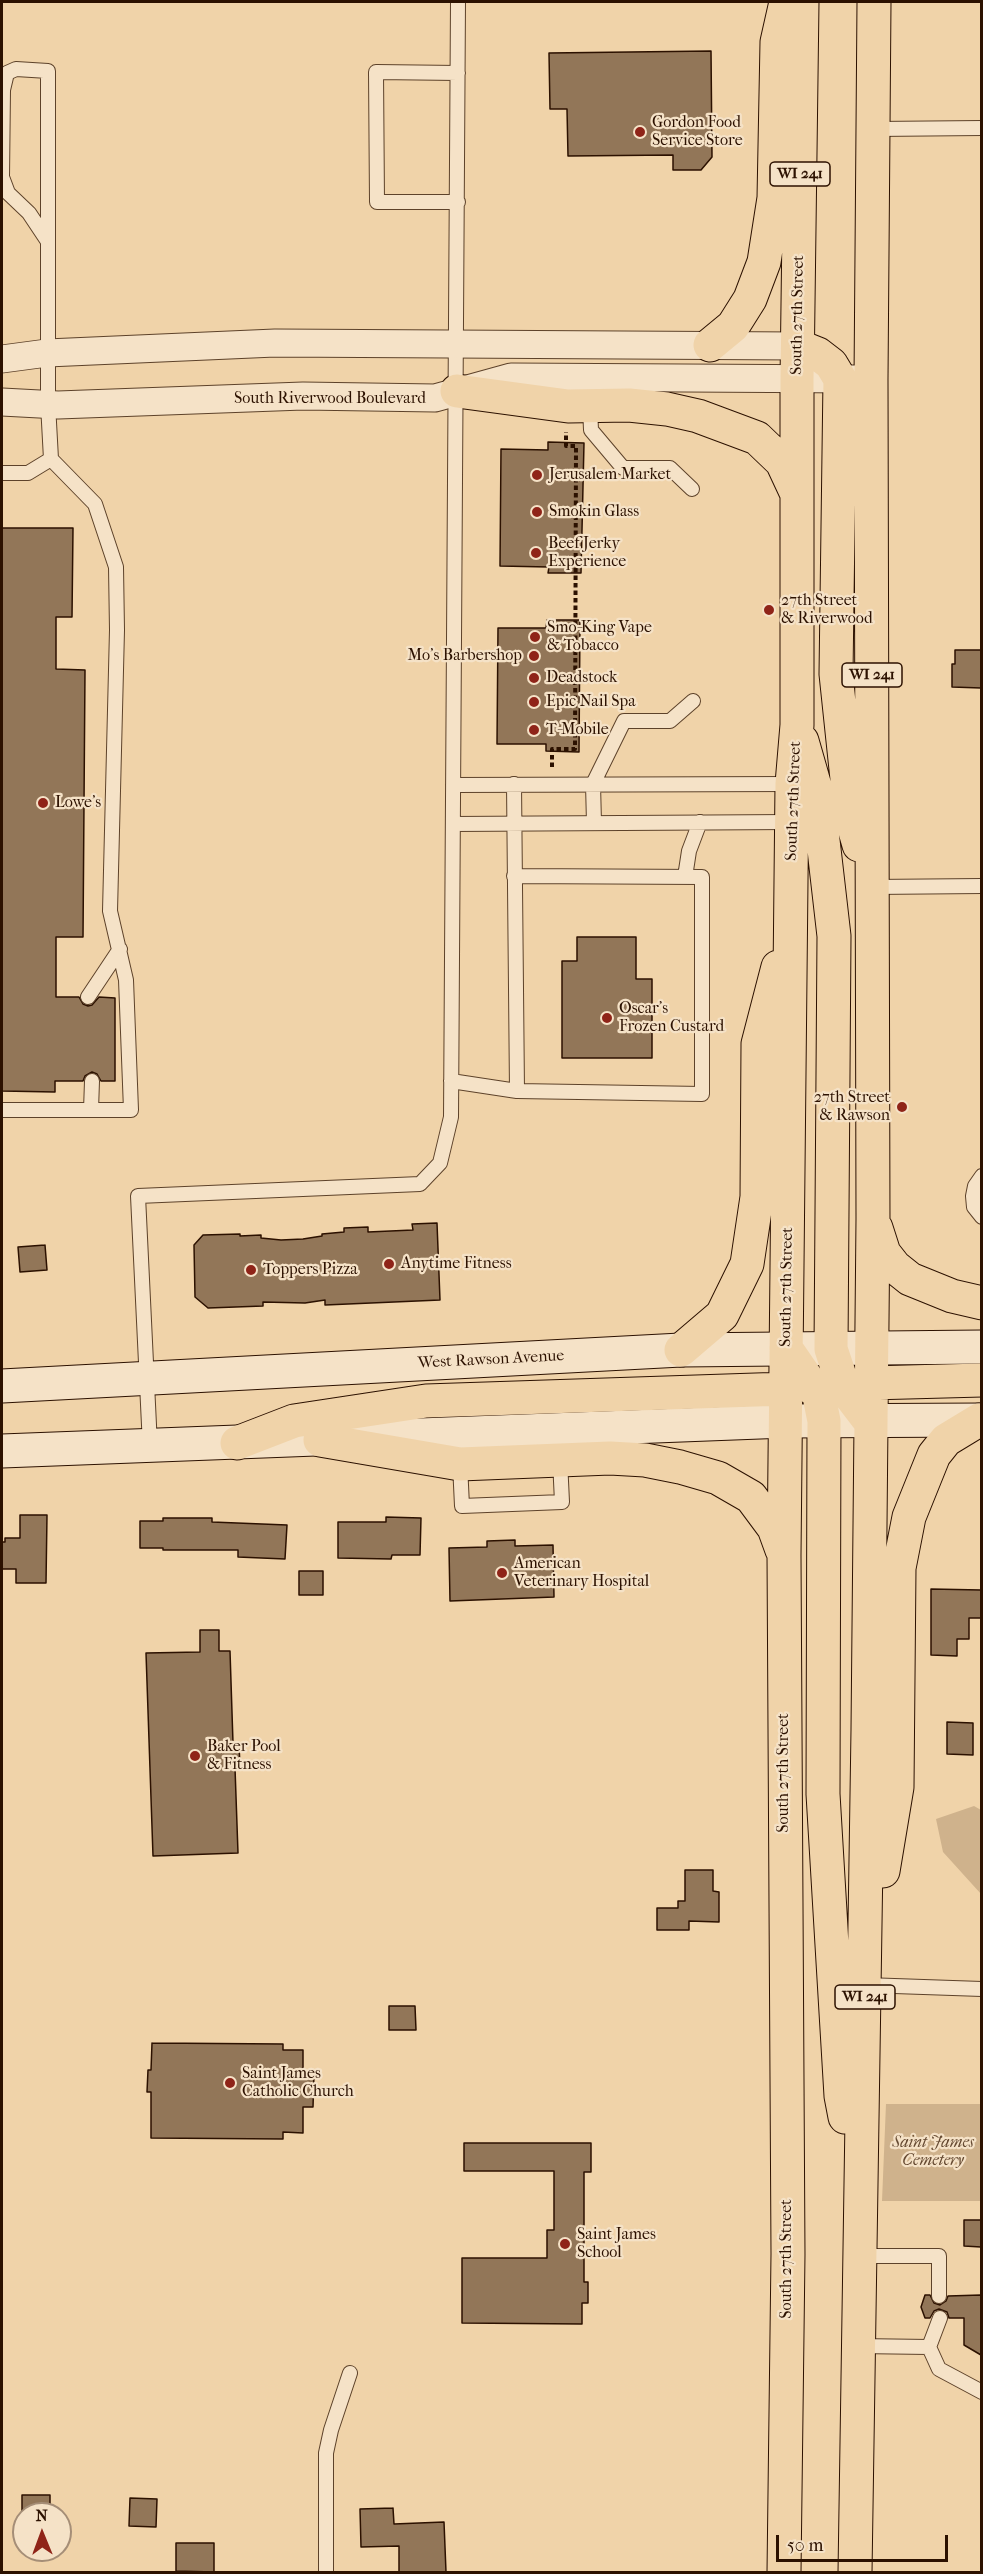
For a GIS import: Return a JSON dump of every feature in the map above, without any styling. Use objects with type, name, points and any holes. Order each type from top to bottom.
[{"type":"main road","points":[[710,345],[733,326],[750,298],[764,262],[774,198],[777,42],[786,2]]},
{"type":"main road","name":"South 27th Street","points":[[802,2],[797,380],[797,725],[791,822],[786,1348],[870,1422],[865,1986],[859,2185],[855,2572]]},
{"type":"main road","name":"WI 241","points":[[870,1348],[873,1219],[872,887],[856,379],[875,129],[874,3]]},
{"type":"main road","points":[[798,346],[818,354],[856,379]]},
{"type":"main road","points":[[458,391],[568,406],[578,415],[629,405],[667,409],[698,416],[757,438],[782,462],[798,496]]},
{"type":"main road","points":[[797,725],[818,797],[834,936],[823,1794],[841,2096],[859,2185]]},
{"type":"main road","points":[[681,1350],[722,1315],[747,1264],[756,1197],[758,1044],[791,916]]},
{"type":"main road","points":[[873,1219],[884,1253],[895,1267],[910,1279],[952,1296],[981,1303]]},
{"type":"main road","name":"West Rawson Avenue","points":[[828,1385],[870,1348],[981,1347]]},
{"type":"main road","name":"West Rawson Avenue","points":[[2,1386],[681,1350],[786,1348],[870,1422],[980,1420]]},
{"type":"main road","points":[[237,1443],[294,1421],[426,1401],[981,1380]]},
{"type":"main road","name":"South 27th Street","points":[[784,2572],[788,2265],[784,1555],[786,1421],[828,1385]]},
{"type":"main road","points":[[865,1986],[897,1787],[899,1568],[909,1517],[934,1455],[946,1440],[980,1420]]},
{"type":"main road","points":[[320,1440],[460,1464],[560,1445],[786,1421]]},
{"type":"main road","points":[[2,1451],[320,1440],[560,1445],[610,1458],[645,1460],[680,1467],[718,1478],[751,1497],[774,1528],[784,1555]]},
{"type":"street","points":[[2,359],[47,353],[275,343],[798,346]]},
{"type":"street","name":"South Riverwood Boulevard","points":[[2,402],[48,404],[303,396],[435,398],[511,377],[856,379]]},
{"type":"lane","points":[[150,1446],[138,1196],[420,1184],[440,1163],[451,1117],[458,391],[458,2]]},
{"type":"lane","points":[[2,1110],[131,1110],[126,980],[110,911],[117,640],[116,567],[95,504],[51,459],[47,353],[48,71],[16,69],[7,73],[3,90],[2,177],[8,194],[29,213],[47,240]]},
{"type":"lane","points":[[458,73],[376,72],[377,202],[458,202]]},
{"type":"lane","points":[[875,129],[981,128]]},
{"type":"lane","points":[[578,415],[623,468],[670,468],[692,489]]},
{"type":"lane","points":[[2,473],[28,474],[51,459]]},
{"type":"lane","points":[[594,823],[593,784],[624,721],[670,721],[693,701]]},
{"type":"lane","points":[[514,784],[517,1091]]},
{"type":"lane","points":[[453,785],[792,784]]},
{"type":"lane","points":[[685,877],[689,851],[700,822]]},
{"type":"lane","points":[[453,824],[791,822]]},
{"type":"lane","points":[[451,1081],[517,1091],[702,1094],[702,877],[514,876]]},
{"type":"lane","points":[[872,887],[981,886]]},
{"type":"lane","points":[[88,997],[120,949]]},
{"type":"lane","points":[[92,1081],[92,1110]]},
{"type":"lane","points":[[981,1176],[975,1186],[973,1196],[974,1207],[981,1216]]},
{"type":"lane","points":[[865,1986],[981,1989]]},
{"type":"lane","points":[[859,2256],[939,2256],[939,2296]]},
{"type":"lane","points":[[939,2318],[929,2347],[939,2369],[981,2392]]},
{"type":"lane","points":[[857,2346],[929,2347]]},
{"type":"lane","points":[[327,2572],[326,2452],[350,2373]]},
{"type":"path","points":[[552,784],[552,749],[575,749],[576,446],[566,446],[578,415]]},
{"type":"green space","points":[[974,1806],[981,1810],[981,1894],[943,1852],[936,1819]]},
{"type":"green space","name":"Saint James Cemetery","points":[[886,2104],[981,2104],[981,2201],[882,2201]]},
{"type":"building","name":"Gordon Food Service Store","points":[[711,51],[712,157],[701,170],[673,170],[673,155],[568,156],[567,109],[550,109],[549,53]]},
{"type":"building","points":[[548,442],[584,443],[581,573],[548,573],[549,567],[500,566],[501,449],[548,450]]},
{"type":"building","name":"Lowe's","points":[[2,528],[73,528],[72,617],[56,617],[56,669],[85,670],[83,937],[56,937],[56,997],[79,997],[83,1004],[88,1006],[99,997],[115,998],[115,1081],[101,1081],[97,1074],[92,1072],[85,1076],[83,1081],[55,1081],[55,1092],[2,1091]]},
{"type":"building","points":[[547,620],[580,620],[579,752],[546,751],[546,744],[497,744],[498,628],[546,628]]},
{"type":"building","points":[[955,650],[981,650],[981,688],[952,687],[952,664],[955,664]]},
{"type":"building","name":"Oscar's Frozen Custard","points":[[577,937],[636,937],[636,979],[652,979],[652,1058],[562,1058],[562,961],[577,961]]},
{"type":"building","points":[[437,1223],[440,1300],[325,1305],[325,1300],[305,1303],[263,1302],[263,1306],[208,1308],[195,1297],[194,1245],[203,1235],[240,1234],[240,1236],[261,1235],[261,1238],[281,1240],[303,1239],[344,1232],[344,1228],[368,1227],[368,1232],[413,1230],[412,1224]]},
{"type":"building","points":[[45,1245],[47,1270],[20,1272],[18,1247]]},
{"type":"building","points":[[20,1515],[47,1515],[46,1583],[16,1583],[16,1569],[2,1569],[2,1542],[5,1542],[5,1538],[20,1538]]},
{"type":"building","points":[[386,1517],[421,1518],[420,1555],[392,1555],[391,1559],[338,1558],[338,1522],[386,1522]]},
{"type":"building","points":[[163,1518],[212,1518],[212,1522],[287,1525],[285,1559],[238,1557],[238,1550],[140,1548],[140,1521],[163,1521]]},
{"type":"building","name":"American Veterinary Hospital","points":[[515,1540],[515,1546],[553,1545],[554,1597],[450,1601],[449,1548],[487,1547],[487,1541]]},
{"type":"building","points":[[299,1571],[323,1571],[323,1595],[299,1595]]},
{"type":"building","points":[[931,1589],[981,1590],[981,1618],[969,1618],[969,1639],[957,1639],[957,1656],[931,1655]]},
{"type":"building","name":"Baker Pool & Fitness","points":[[200,1630],[219,1630],[219,1651],[230,1651],[233,1743],[239,1743],[240,1768],[235,1768],[238,1853],[153,1856],[146,1653],[200,1652]]},
{"type":"building","points":[[947,1722],[973,1723],[973,1755],[947,1754]]},
{"type":"building","points":[[685,1870],[713,1870],[713,1891],[719,1892],[719,1922],[689,1921],[689,1930],[657,1930],[657,1908],[678,1908],[678,1901],[685,1901]]},
{"type":"building","points":[[389,2006],[415,2006],[416,2030],[389,2030]]},
{"type":"building","name":"Saint James Catholic Church","points":[[152,2043],[283,2044],[283,2050],[303,2050],[303,2074],[314,2074],[313,2107],[303,2107],[303,2133],[283,2132],[283,2139],[151,2138],[151,2092],[147,2092]]},
{"type":"building","name":"Saint James School","points":[[464,2143],[591,2143],[591,2172],[584,2172],[584,2282],[588,2282],[588,2303],[582,2303],[582,2324],[462,2323],[462,2258],[547,2258],[547,2230],[554,2230],[554,2171],[464,2171]]},
{"type":"building","points":[[964,2220],[981,2220],[981,2247],[964,2246]]},
{"type":"building","points":[[925,2295],[930,2295],[934,2303],[940,2305],[946,2301],[948,2296],[981,2295],[981,2355],[964,2345],[964,2318],[949,2318],[947,2312],[939,2309],[934,2311],[930,2318],[925,2318],[921,2307]]},
{"type":"building","points":[[22,2495],[50,2495],[50,2502],[22,2502]]},
{"type":"building","points":[[130,2498],[157,2499],[156,2527],[129,2526]]},
{"type":"building","points":[[393,2508],[394,2524],[444,2522],[446,2572],[399,2572],[399,2546],[361,2547],[360,2509]]},
{"type":"building","points":[[176,2543],[214,2543],[214,2572],[176,2571]]},
{"type":"place","name":"Gordon Food Service Store","points":[[640,132]]},
{"type":"place","name":"Jerusalem Market","points":[[537,475]]},
{"type":"place","name":"Smokin Glass","points":[[537,512]]},
{"type":"place","name":"Beef Jerky Experience","points":[[536,553]]},
{"type":"place","name":"27th Street & Riverwood","points":[[769,610]]},
{"type":"place","name":"Smo-King Vape & Tobacco","points":[[535,637]]},
{"type":"place","name":"Mo's Barbershop","points":[[534,656]]},
{"type":"place","name":"Deadstock","points":[[534,678]]},
{"type":"place","name":"Epic Nail Spa","points":[[534,702]]},
{"type":"place","name":"T-Mobile","points":[[534,730]]},
{"type":"place","name":"Lowe's","points":[[43,803]]},
{"type":"place","name":"Oscar's Frozen Custard","points":[[607,1018]]},
{"type":"place","name":"27th Street & Rawson","points":[[902,1107]]},
{"type":"place","name":"Anytime Fitness","points":[[389,1264]]},
{"type":"place","name":"Toppers Pizza","points":[[251,1270]]},
{"type":"place","name":"American Veterinary Hospital","points":[[502,1573]]},
{"type":"place","name":"Baker Pool & Fitness","points":[[195,1756]]},
{"type":"place","name":"Saint James Catholic Church","points":[[230,2083]]},
{"type":"place","name":"Saint James School","points":[[565,2244]]}]
